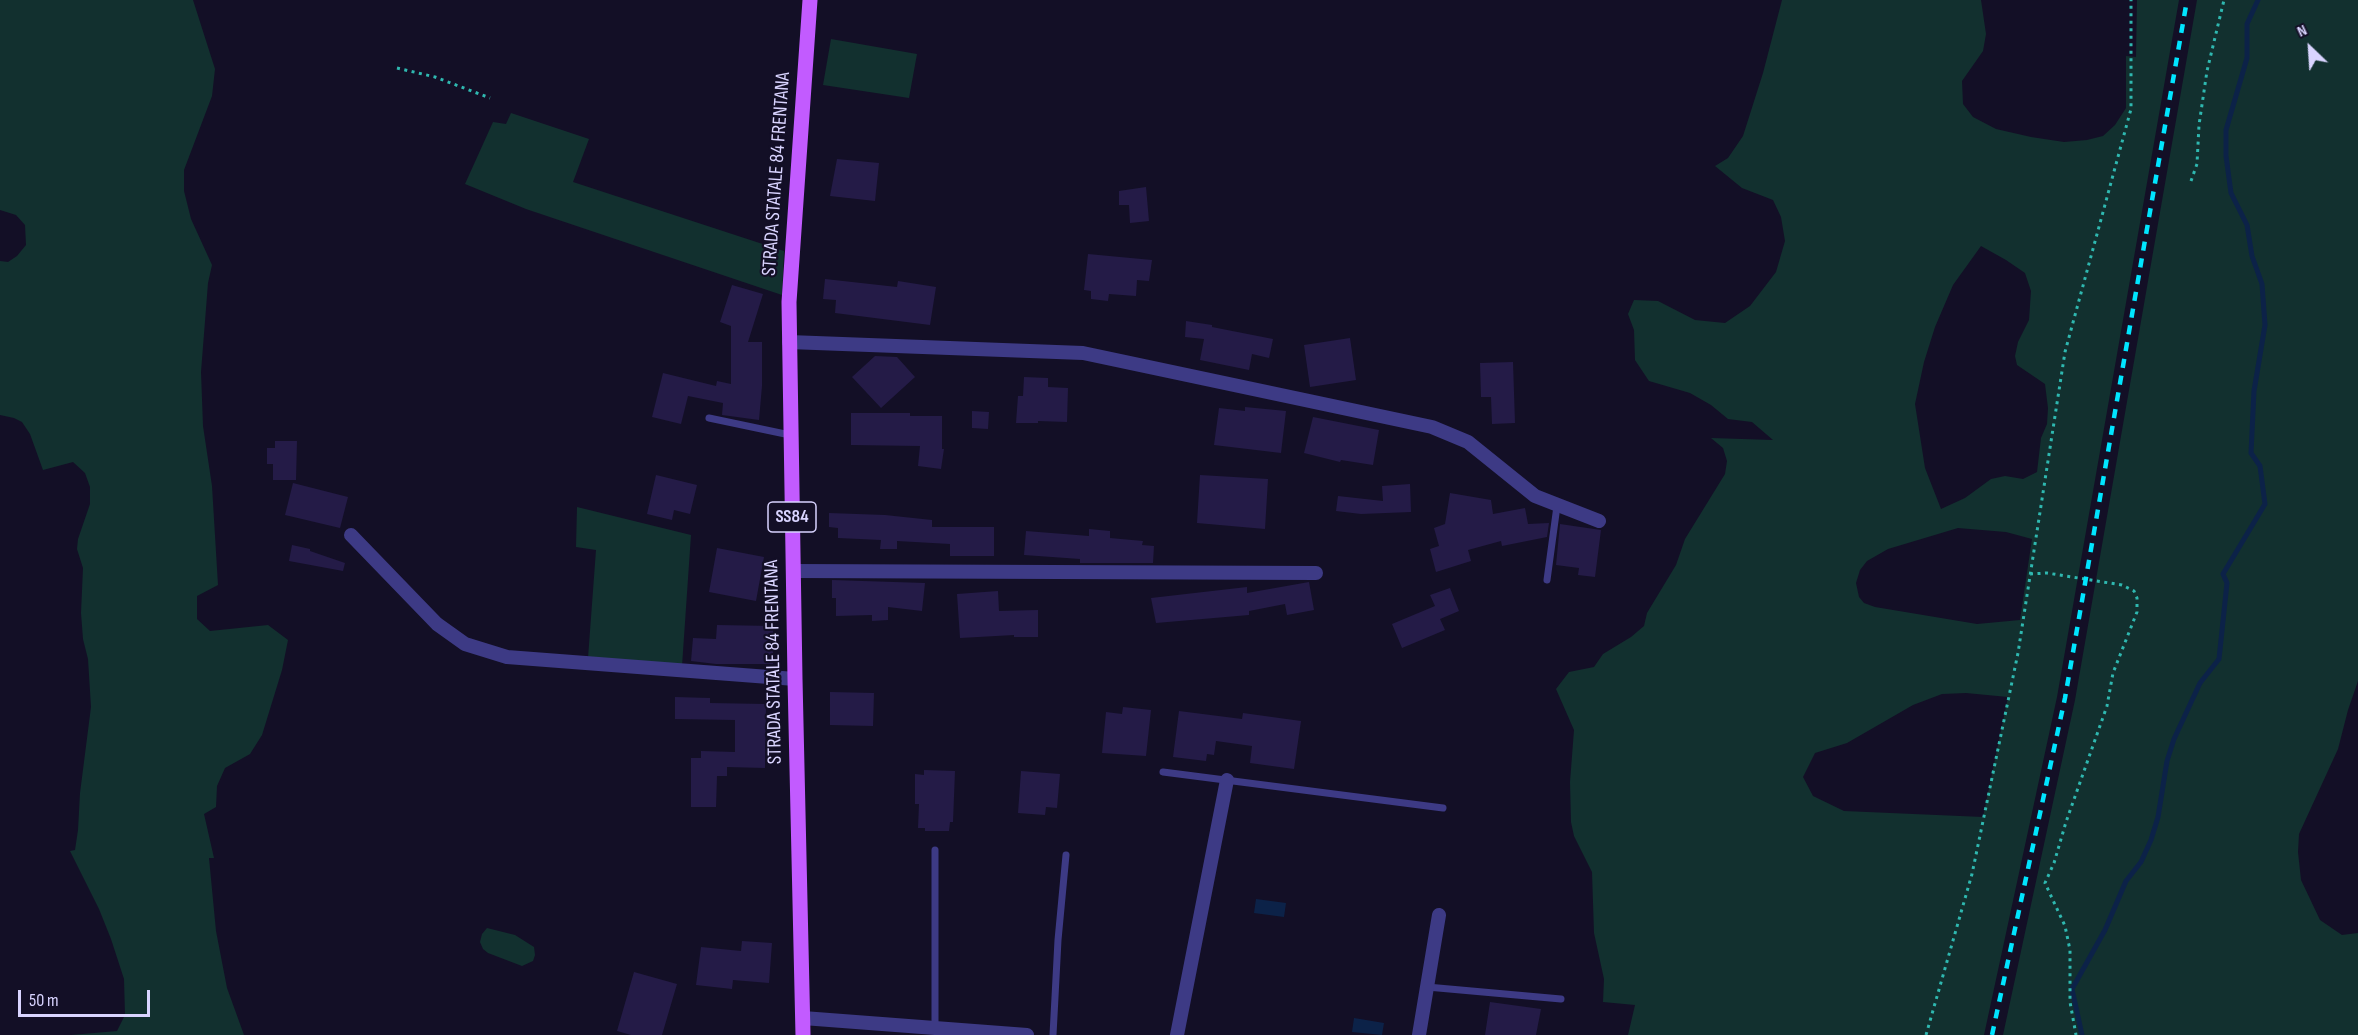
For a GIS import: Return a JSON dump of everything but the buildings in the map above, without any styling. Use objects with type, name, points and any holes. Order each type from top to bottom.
[{"type":"main road","name":"STRADA STATALE 84 FRENTANA","points":[[803,1035],[789,302],[810,0]]},
{"type":"street","points":[[789,342],[1083,353],[1432,427],[1468,442],[1535,496],[1599,521]]},
{"type":"street","points":[[351,535],[437,624],[465,644],[507,657],[795,679]]},
{"type":"street","points":[[793,571],[1316,573]]},
{"type":"street","points":[[1177,1035],[1227,780]]},
{"type":"street","points":[[1419,1035],[1439,915]]},
{"type":"street","points":[[803,1018],[1027,1035]]},
{"type":"lane","points":[[710,418],[790,435]]},
{"type":"lane","points":[[1547,580],[1557,506]]},
{"type":"lane","points":[[1163,772],[1443,808]]},
{"type":"lane","points":[[935,850],[935,1028]]},
{"type":"lane","points":[[1053,1035],[1058,940],[1066,855]]},
{"type":"lane","points":[[1427,987],[1561,999]]},
{"type":"path","points":[[1926,1035],[1972,874],[2018,653],[2065,352],[2131,109],[2131,0]]},
{"type":"path","points":[[2191,181],[2197,164],[2199,125],[2207,71],[2224,0]]},
{"type":"path","points":[[397,68],[435,77],[490,98]]},
{"type":"path","points":[[2030,574],[2047,573],[2122,585],[2134,591],[2137,598],[2137,612],[2113,673],[2107,706],[2054,863],[2045,883],[2065,926],[2070,950],[2070,1002],[2076,1035]]},
{"type":"green space","points":[[0,0],[193,0],[215,69],[212,96],[184,170],[184,191],[191,219],[212,265],[208,283],[201,372],[203,426],[212,486],[218,585],[197,596],[197,619],[210,631],[268,625],[288,640],[282,670],[262,735],[250,754],[225,768],[217,786],[216,807],[204,814],[214,858],[209,858],[216,931],[227,988],[244,1035],[71,1035],[117,1031],[125,1015],[124,979],[99,909],[70,851],[75,850],[78,830],[80,793],[91,707],[88,659],[83,639],[81,613],[83,568],[77,549],[78,539],[90,504],[90,487],[85,473],[73,462],[43,470],[30,434],[22,422],[0,415],[0,261],[8,262],[17,256],[26,245],[25,225],[16,215],[0,210]]},
{"type":"green space","points":[[1782,0],[1981,0],[1986,34],[1983,51],[1962,81],[1963,104],[1973,117],[1996,129],[2064,142],[2087,140],[2103,136],[2115,125],[2126,108],[2126,56],[2136,57],[2137,0],[2179,0],[2057,697],[1984,1035],[1628,1035],[1635,1005],[1603,1002],[1604,979],[1594,933],[1592,872],[1574,836],[1571,822],[1570,782],[1574,730],[1556,689],[1569,672],[1594,667],[1603,654],[1644,626],[1647,613],[1676,565],[1685,539],[1725,474],[1727,461],[1723,448],[1711,438],[1773,440],[1752,422],[1728,419],[1711,405],[1690,393],[1649,381],[1635,360],[1634,330],[1628,314],[1634,300],[1658,301],[1695,320],[1725,323],[1750,306],[1776,272],[1785,241],[1781,217],[1773,200],[1742,188],[1715,166],[1728,158],[1743,136],[1763,73]],"holes":[[[1981,246],[2025,273],[2031,291],[2029,320],[2018,342],[2015,356],[2017,365],[2045,384],[2047,424],[2041,438],[2037,472],[2023,479],[2005,476],[1991,479],[1965,498],[1941,509],[1925,468],[1915,404],[1924,362],[1935,327],[1953,285]],[[1958,528],[2006,532],[2032,539],[2020,620],[1977,624],[1875,607],[1864,603],[1859,597],[1856,583],[1860,570],[1867,561],[1888,549]],[[1966,693],[2008,697],[1983,817],[1844,811],[1813,796],[1803,777],[1815,753],[1847,743],[1913,705],[1942,694]]]},
{"type":"green space","points":[[2197,0],[2358,0],[2358,681],[2338,749],[2299,834],[2298,852],[2301,880],[2320,920],[2342,935],[2358,933],[2358,1035],[2003,1035],[2075,700]]},
{"type":"green space","points":[[831,39],[917,54],[909,98],[823,85]]},
{"type":"green space","points":[[511,113],[589,139],[573,182],[784,251],[782,295],[526,209],[465,184],[493,122],[506,124]]},
{"type":"green space","points":[[577,507],[691,535],[682,666],[588,658],[596,550],[576,547]]},
{"type":"green space","points":[[487,928],[515,935],[534,947],[533,961],[522,966],[488,953],[480,942]]},
{"type":"water","points":[[1256,899],[1286,903],[1284,917],[1254,913]]},
{"type":"water","points":[[1354,1018],[1384,1023],[1382,1035],[1352,1032]]},
{"type":"waterway","points":[[2082,1035],[2072,989],[2105,930],[2126,881],[2141,862],[2151,840],[2158,817],[2167,761],[2174,739],[2200,683],[2219,659],[2227,583],[2223,574],[2265,504],[2260,466],[2251,453],[2254,391],[2265,325],[2262,284],[2252,256],[2247,225],[2231,193],[2226,156],[2226,130],[2247,58],[2247,24],[2258,0]]},
{"type":"railway","points":[[1992,1035],[2065,698],[2187,0]]}]
